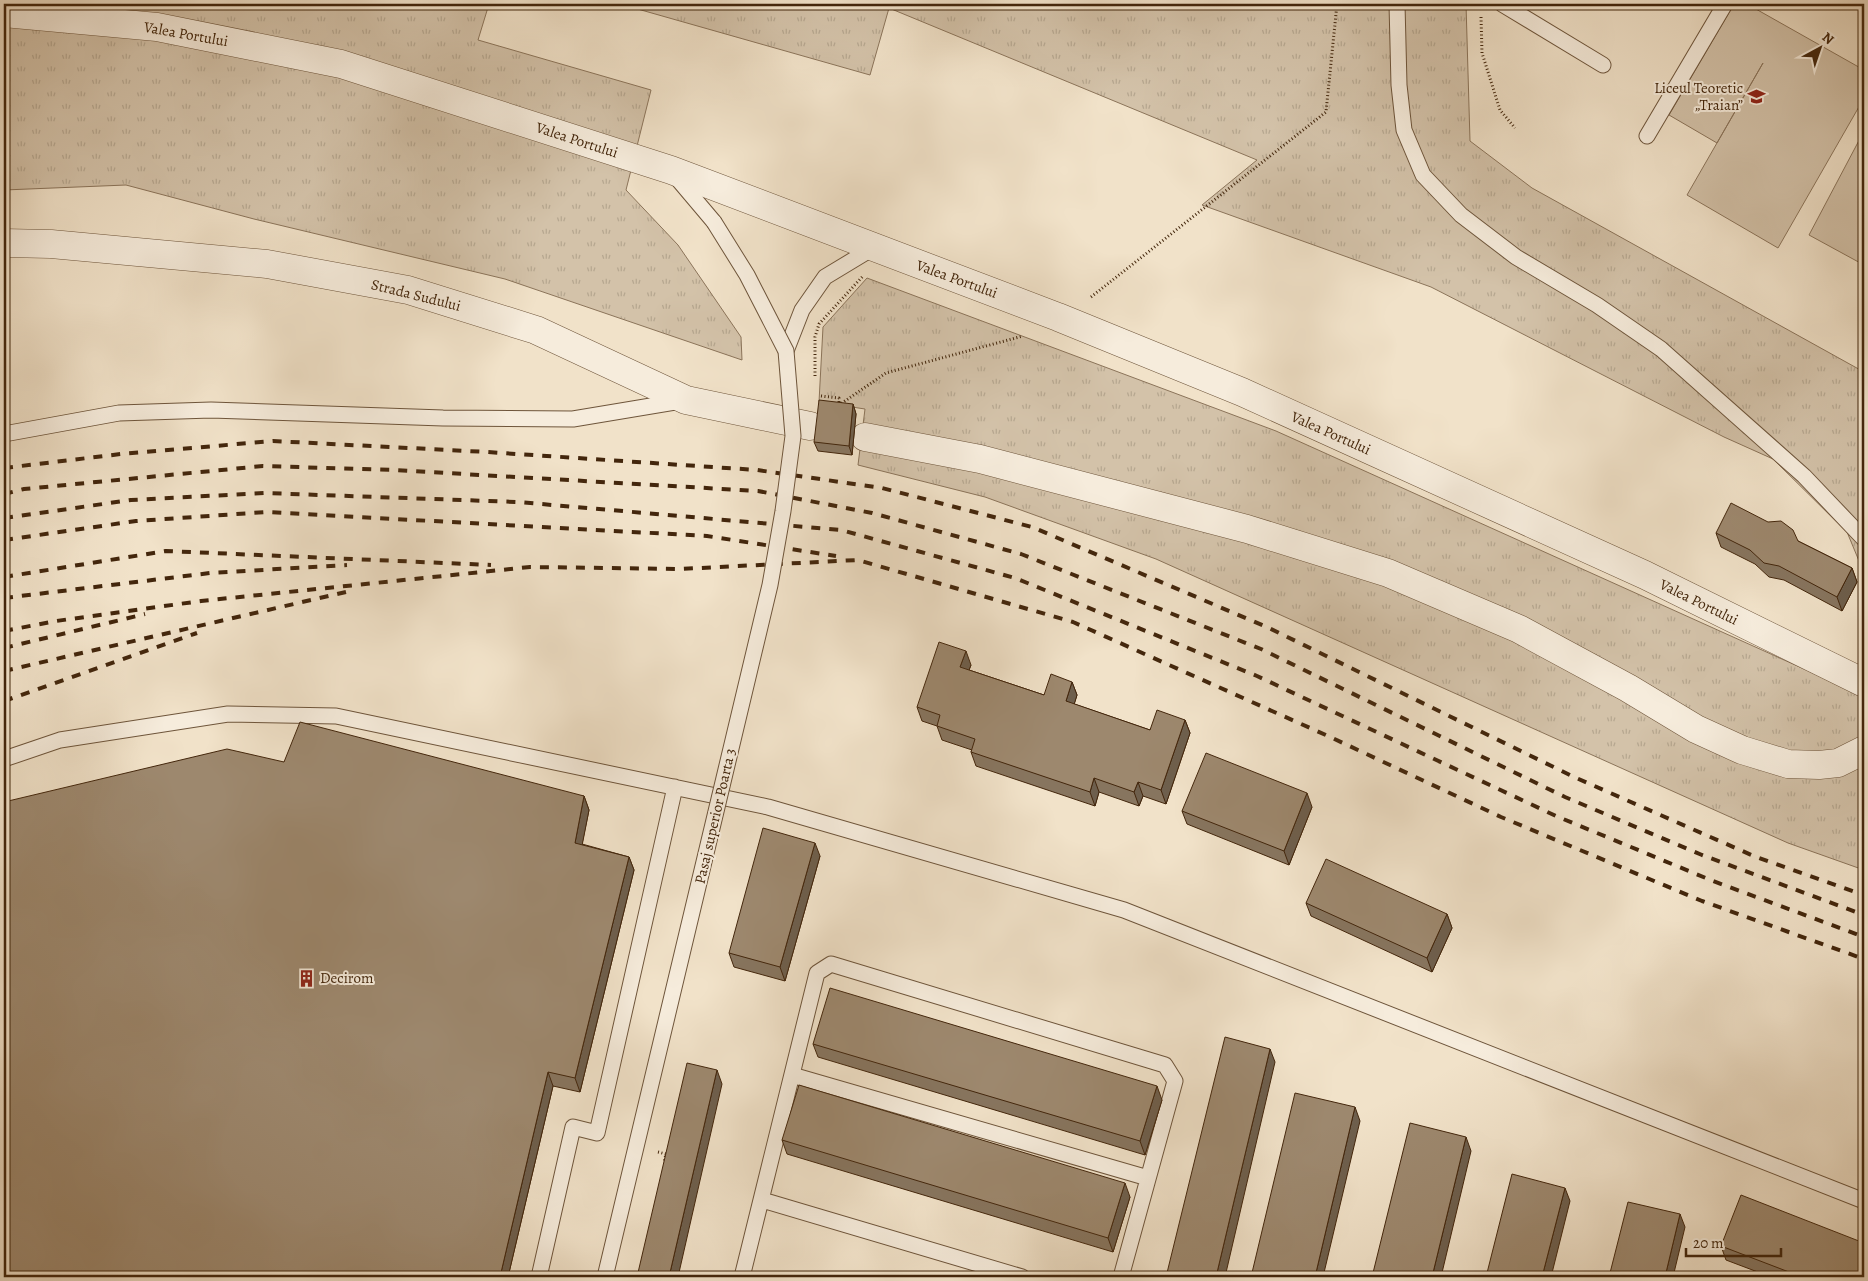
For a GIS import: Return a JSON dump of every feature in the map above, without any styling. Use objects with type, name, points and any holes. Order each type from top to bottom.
[{"type":"street","name":"Valea Portului","points":[[4,12],[157,27],[341,64],[670,170],[1058,317],[1242,392],[1645,575],[1864,683]]},
{"type":"street","name":"Strada Sudului","points":[[4,244],[51,244],[267,264],[408,290],[536,330],[686,400],[810,426]]},
{"type":"street","points":[[865,437],[980,459],[1247,529],[1388,573],[1519,630],[1628,688],[1696,729],[1742,750],[1788,764],[1819,765],[1838,763],[1864,750]]},
{"type":"lane","points":[[1397,4],[1398,85],[1404,130],[1424,175],[1461,215],[1516,257],[1597,305],[1661,349],[1804,476],[1864,539]]},
{"type":"lane","points":[[1502,4],[1603,65]]},
{"type":"lane","points":[[1648,136],[1725,4]]},
{"type":"lane","name":"Pasaj superior Poarta 3","points":[[605,1277],[770,585],[783,511],[793,436],[786,350],[747,276],[714,222],[670,170]]},
{"type":"lane","name":"Pasaj superior Poarta 3","points":[[786,350],[802,310],[825,277],[838,267],[873,248]]},
{"type":"lane","points":[[4,434],[119,413],[211,410],[443,418],[573,419],[686,400]]},
{"type":"lane","points":[[4,759],[60,740],[228,714],[336,716],[768,808],[1124,910],[1864,1201]]},
{"type":"lane","points":[[539,1277],[573,1127],[597,1133],[675,787]]},
{"type":"lane","points":[[742,1277],[817,973],[831,964],[1165,1065],[1175,1081],[1120,1277]]},
{"type":"lane","points":[[792,1076],[1148,1178]]},
{"type":"lane","points":[[762,1200],[1022,1277]]},
{"type":"path","points":[[1090,297],[1326,112],[1337,4]]},
{"type":"path","points":[[1481,16],[1482,53],[1500,110],[1516,128]]},
{"type":"path","points":[[815,386],[815,337],[819,324],[863,276]]},
{"type":"path","points":[[815,395],[839,398],[839,405],[886,373],[1029,335]]},
{"type":"green space","points":[[4,4],[489,4],[478,40],[651,90],[626,190],[678,245],[741,337],[742,360],[505,279],[254,219],[126,185],[4,190]]},
{"type":"green space","points":[[620,4],[1466,4],[1470,141],[1532,188],[1864,372],[1864,573],[1847,532],[1773,459],[1724,437],[1431,287],[1202,205],[1257,160],[889,8],[870,75]]},
{"type":"green space","points":[[1734,4],[1747,4],[1864,70],[1864,98],[1778,248],[1687,195],[1717,143],[1669,115]]},
{"type":"green space","points":[[1864,131],[1864,265],[1809,235]]},
{"type":"green space","points":[[867,278],[1276,431],[1864,696],[1864,870],[1788,843],[1156,559],[985,497],[858,465],[865,409],[819,402],[823,327]]},
{"type":"building","points":[[819,400],[853,404],[849,446],[814,442]]},
{"type":"building","points":[[1731,503],[1768,522],[1781,521],[1793,530],[1798,541],[1852,568],[1837,597],[1779,566],[1764,563],[1750,550],[1716,533]]},
{"type":"building","points":[[939,642],[966,651],[960,667],[1044,695],[1051,674],[1072,682],[1066,701],[1150,730],[1157,710],[1185,720],[1161,790],[1138,782],[1134,792],[1094,778],[1090,792],[971,752],[975,739],[937,726],[940,715],[917,707]]},
{"type":"building","name":"Decirom","points":[[300,722],[584,796],[575,843],[629,857],[575,1078],[548,1072],[500,1277],[4,1277],[4,802],[227,749],[284,762]]},
{"type":"building","points":[[1206,753],[1307,793],[1284,851],[1182,811]]},
{"type":"building","points":[[763,828],[815,843],[780,967],[729,953]]},
{"type":"building","points":[[1326,859],[1447,914],[1427,958],[1306,903]]},
{"type":"building","points":[[830,988],[1157,1086],[1140,1141],[813,1044]]},
{"type":"building","points":[[1225,1037],[1270,1049],[1216,1277],[1166,1277]]},
{"type":"building","points":[[687,1063],[717,1070],[669,1277],[637,1277]]},
{"type":"building","points":[[799,1085],[1125,1183],[1108,1238],[782,1140]]},
{"type":"building","points":[[1295,1093],[1355,1107],[1315,1277],[1251,1277]]},
{"type":"building","points":[[1410,1123],[1466,1137],[1432,1277],[1372,1277]]},
{"type":"building","points":[[1512,1174],[1565,1188],[1542,1277],[1486,1277]]},
{"type":"building","points":[[1741,1195],[1864,1243],[1864,1277],[1802,1277],[1721,1246]]},
{"type":"building","points":[[1628,1202],[1680,1214],[1665,1277],[1609,1277]]},
{"type":"railway","points":[[4,468],[121,454],[273,441],[487,452],[757,470],[882,488],[1032,527],[1269,628],[1574,777],[1756,857],[1864,895]]},
{"type":"railway","points":[[4,494],[24,489],[263,466],[394,470],[758,491],[872,513],[1021,554],[1261,649],[1565,797],[1702,855],[1864,915]]},
{"type":"railway","points":[[4,518],[131,500],[264,493],[518,502],[841,530],[1015,578],[1257,676],[1556,816],[1713,881],[1864,937]]},
{"type":"railway","points":[[4,540],[136,521],[267,512],[707,536],[836,556]]},
{"type":"railway","points":[[4,577],[166,551],[491,565]]},
{"type":"railway","points":[[4,631],[56,621],[201,601],[530,567],[680,569],[858,560],[1073,622],[1328,736],[1501,817],[1702,901],[1864,959]]},
{"type":"railway","points":[[4,598],[210,573],[347,565]]},
{"type":"railway","points":[[4,671],[350,591]]},
{"type":"railway","points":[[4,648],[145,614]]},
{"type":"railway","points":[[4,701],[197,633]]},
{"type":"place","name":"Liceul Teoretic „Traian”","points":[[1757,97]]},
{"type":"place","name":"Decirom","points":[[306,978]]}]
